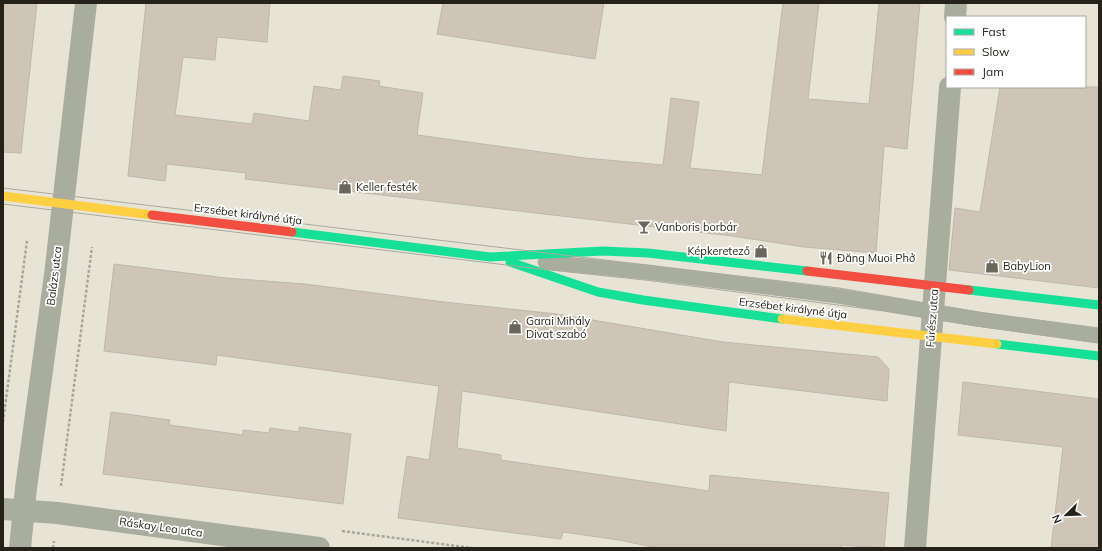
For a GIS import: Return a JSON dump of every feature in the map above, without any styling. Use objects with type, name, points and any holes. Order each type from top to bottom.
[{"type":"street","name":"Balázs utca","points":[[20,548],[13,510],[55,275],[86,3]]},
{"type":"street","points":[[955,16],[956,3]]},
{"type":"street","name":"Fűrész utca","points":[[915,548],[950,88]]},
{"type":"street","name":"Erzsébet királyné útja","points":[[3,196],[490,256],[531,268],[598,292],[643,300],[826,325],[1099,356]]},
{"type":"street","name":"Erzsébet királyné útja","points":[[490,256],[603,251],[648,253],[1099,305]]},
{"type":"street","name":"Ráskay Lea utca","points":[[13,510],[57,513],[319,548]]},
{"type":"lane","points":[[490,256],[646,272],[838,296],[977,319],[1099,336]]},
{"type":"path","points":[[3,422],[26,241]]},
{"type":"path","points":[[53,548],[92,247]]},
{"type":"building","points":[[3,3],[37,3],[21,153],[3,152]]},
{"type":"building","points":[[146,3],[270,3],[267,42],[217,37],[215,60],[183,57],[175,115],[252,124],[254,113],[309,121],[314,86],[341,90],[343,76],[380,81],[379,86],[423,93],[417,135],[585,158],[663,165],[671,98],[699,102],[690,168],[762,175],[783,3],[819,3],[808,99],[869,104],[879,3],[920,3],[907,149],[884,146],[876,253],[804,247],[732,236],[245,179],[246,173],[167,164],[165,181],[128,176]]},
{"type":"building","points":[[443,3],[604,3],[595,59],[437,34]]},
{"type":"building","points":[[1099,87],[1099,288],[949,270],[955,208],[980,212],[1000,88]]},
{"type":"building","points":[[114,264],[226,278],[305,284],[444,302],[557,314],[723,342],[878,357],[889,369],[887,401],[729,382],[726,431],[462,391],[457,448],[501,455],[501,460],[709,491],[710,475],[889,493],[884,548],[841,545],[841,548],[657,548],[619,540],[563,532],[561,539],[398,518],[407,456],[429,460],[439,386],[217,355],[216,365],[104,351]]},
{"type":"building","points":[[963,382],[1099,399],[1099,548],[1051,548],[1063,447],[958,435]]},
{"type":"building","points":[[111,412],[170,420],[169,425],[243,435],[243,430],[269,433],[270,428],[299,432],[299,427],[351,434],[343,504],[103,474]]},
{"type":"tram line","points":[[3,188],[839,288],[978,312],[1099,328]]},
{"type":"tram line","points":[[3,204],[531,268],[645,280],[884,311],[976,326],[1099,343]]},
{"type":"traffic: fast","points":[[292,232],[490,257],[603,251],[648,253],[807,271]]},
{"type":"traffic: fast","points":[[510,262],[598,292],[643,300],[782,319]]},
{"type":"traffic: fast","points":[[969,290],[1099,305]]},
{"type":"traffic: fast","points":[[997,344],[1099,356]]},
{"type":"traffic: slow","points":[[3,196],[152,215]]},
{"type":"traffic: slow","points":[[782,319],[997,344]]},
{"type":"traffic: jam","points":[[152,215],[292,232]]},
{"type":"traffic: jam","points":[[807,271],[969,290]]},
{"type":"place","name":"Keller festék","points":[[345,187]]},
{"type":"place","name":"Vanboris borbár","points":[[644,227]]},
{"type":"place","name":"Képkeretező","points":[[761,251]]},
{"type":"place","name":"Đăng Muoi Phở","points":[[826,258]]},
{"type":"place","name":"BabyLion","points":[[992,266]]},
{"type":"place","name":"Garai Mihály Divat szabó","points":[[515,327]]}]
